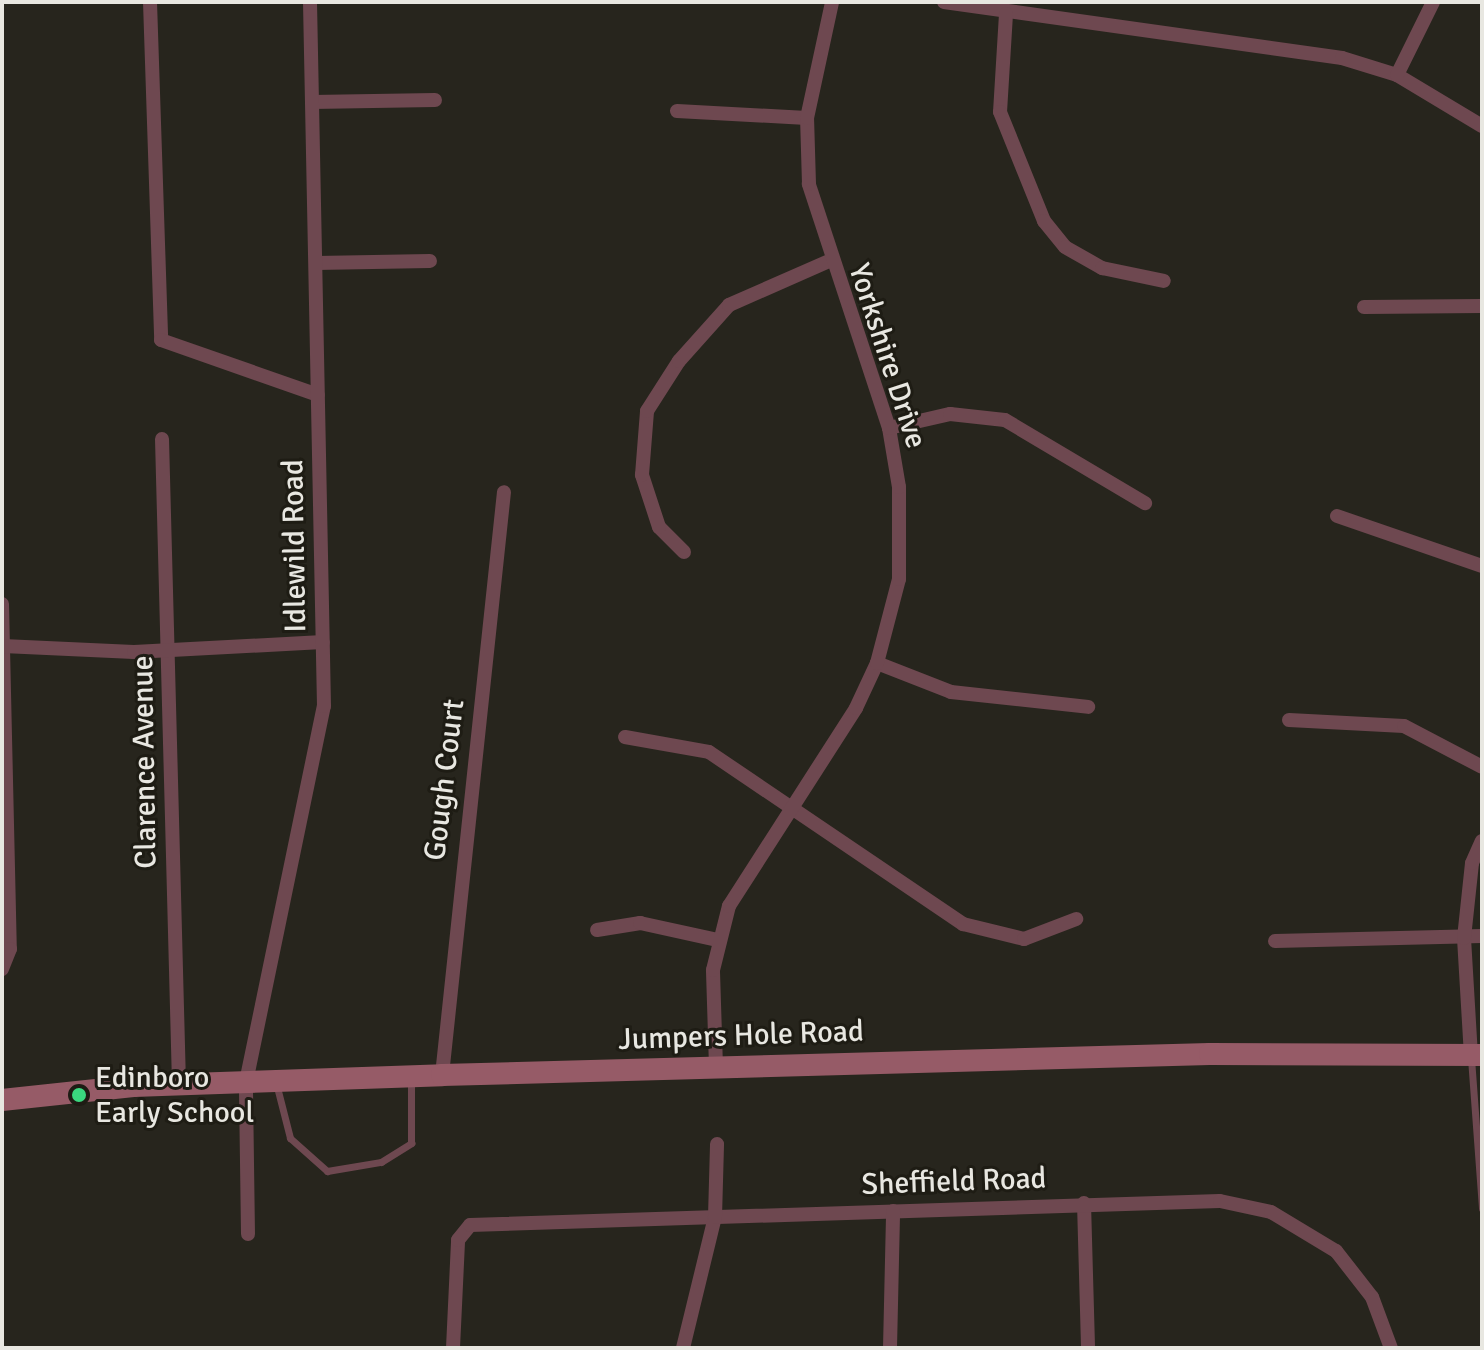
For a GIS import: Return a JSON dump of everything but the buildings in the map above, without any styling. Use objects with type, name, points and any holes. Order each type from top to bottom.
[{"type":"main road","name":"Jumpers Hole Road","points":[[2,1100],[179,1083],[442,1075],[1210,1054],[1476,1056]]},
{"type":"street","points":[[150,2],[161,340],[318,395]]},
{"type":"street","name":"Idlewild Road","points":[[248,1234],[246,1082],[321,735],[323,642],[310,2]]},
{"type":"street","name":"Yorkshire Drive","points":[[716,1067],[718,940],[744,874],[834,746],[877,663],[901,550],[889,428],[829,261],[809,184],[807,118],[832,2]]},
{"type":"street","points":[[944,2],[1007,8],[1313,53],[1397,75],[1482,126]]},
{"type":"street","points":[[1397,75],[1433,2]]},
{"type":"street","points":[[1007,8],[1000,112],[1044,221],[1065,247],[1102,268],[1164,281]]},
{"type":"street","points":[[312,102],[435,100]]},
{"type":"street","points":[[677,111],[807,118]]},
{"type":"street","points":[[316,263],[430,261]]},
{"type":"street","points":[[684,552],[659,527],[642,475],[647,411],[679,361],[729,305],[829,261]]},
{"type":"street","points":[[1364,307],[1482,306]]},
{"type":"street","points":[[889,428],[950,414],[1005,420],[1145,503]]},
{"type":"street","name":"Clarence Avenue","points":[[162,439],[179,1083]]},
{"type":"street","name":"Gough Court","points":[[442,1075],[504,492]]},
{"type":"street","points":[[1337,516],[1482,566]]},
{"type":"street","points":[[2,604],[10,949],[2,969]]},
{"type":"street","points":[[3,646],[134,652],[169,647],[323,642]]},
{"type":"street","points":[[877,663],[951,692],[1088,707]]},
{"type":"street","points":[[1289,720],[1404,726],[1482,767]]},
{"type":"street","points":[[625,737],[709,752],[963,924],[1038,938],[1076,919]]},
{"type":"street","points":[[1476,1056],[1464,938],[1472,863],[1482,841]]},
{"type":"street","points":[[597,930],[640,923],[718,940]]},
{"type":"street","points":[[1275,941],[1482,936]]},
{"type":"street","points":[[683,1348],[715,1217],[717,1144]]},
{"type":"street","name":"Sheffield Road","points":[[453,1348],[458,1240],[470,1225],[1220,1201],[1296,1223],[1357,1273],[1391,1348]]},
{"type":"street","points":[[1084,1203],[1088,1348]]},
{"type":"street","points":[[890,1348],[893,1211]]},
{"type":"lane","points":[[1476,1056],[1482,1209]]},
{"type":"lane","points":[[276,1081],[290,1138],[327,1171],[381,1162],[411,1143],[410,1076]]},
{"type":"place","name":"Edinboro Early School","points":[[79,1095]]}]
